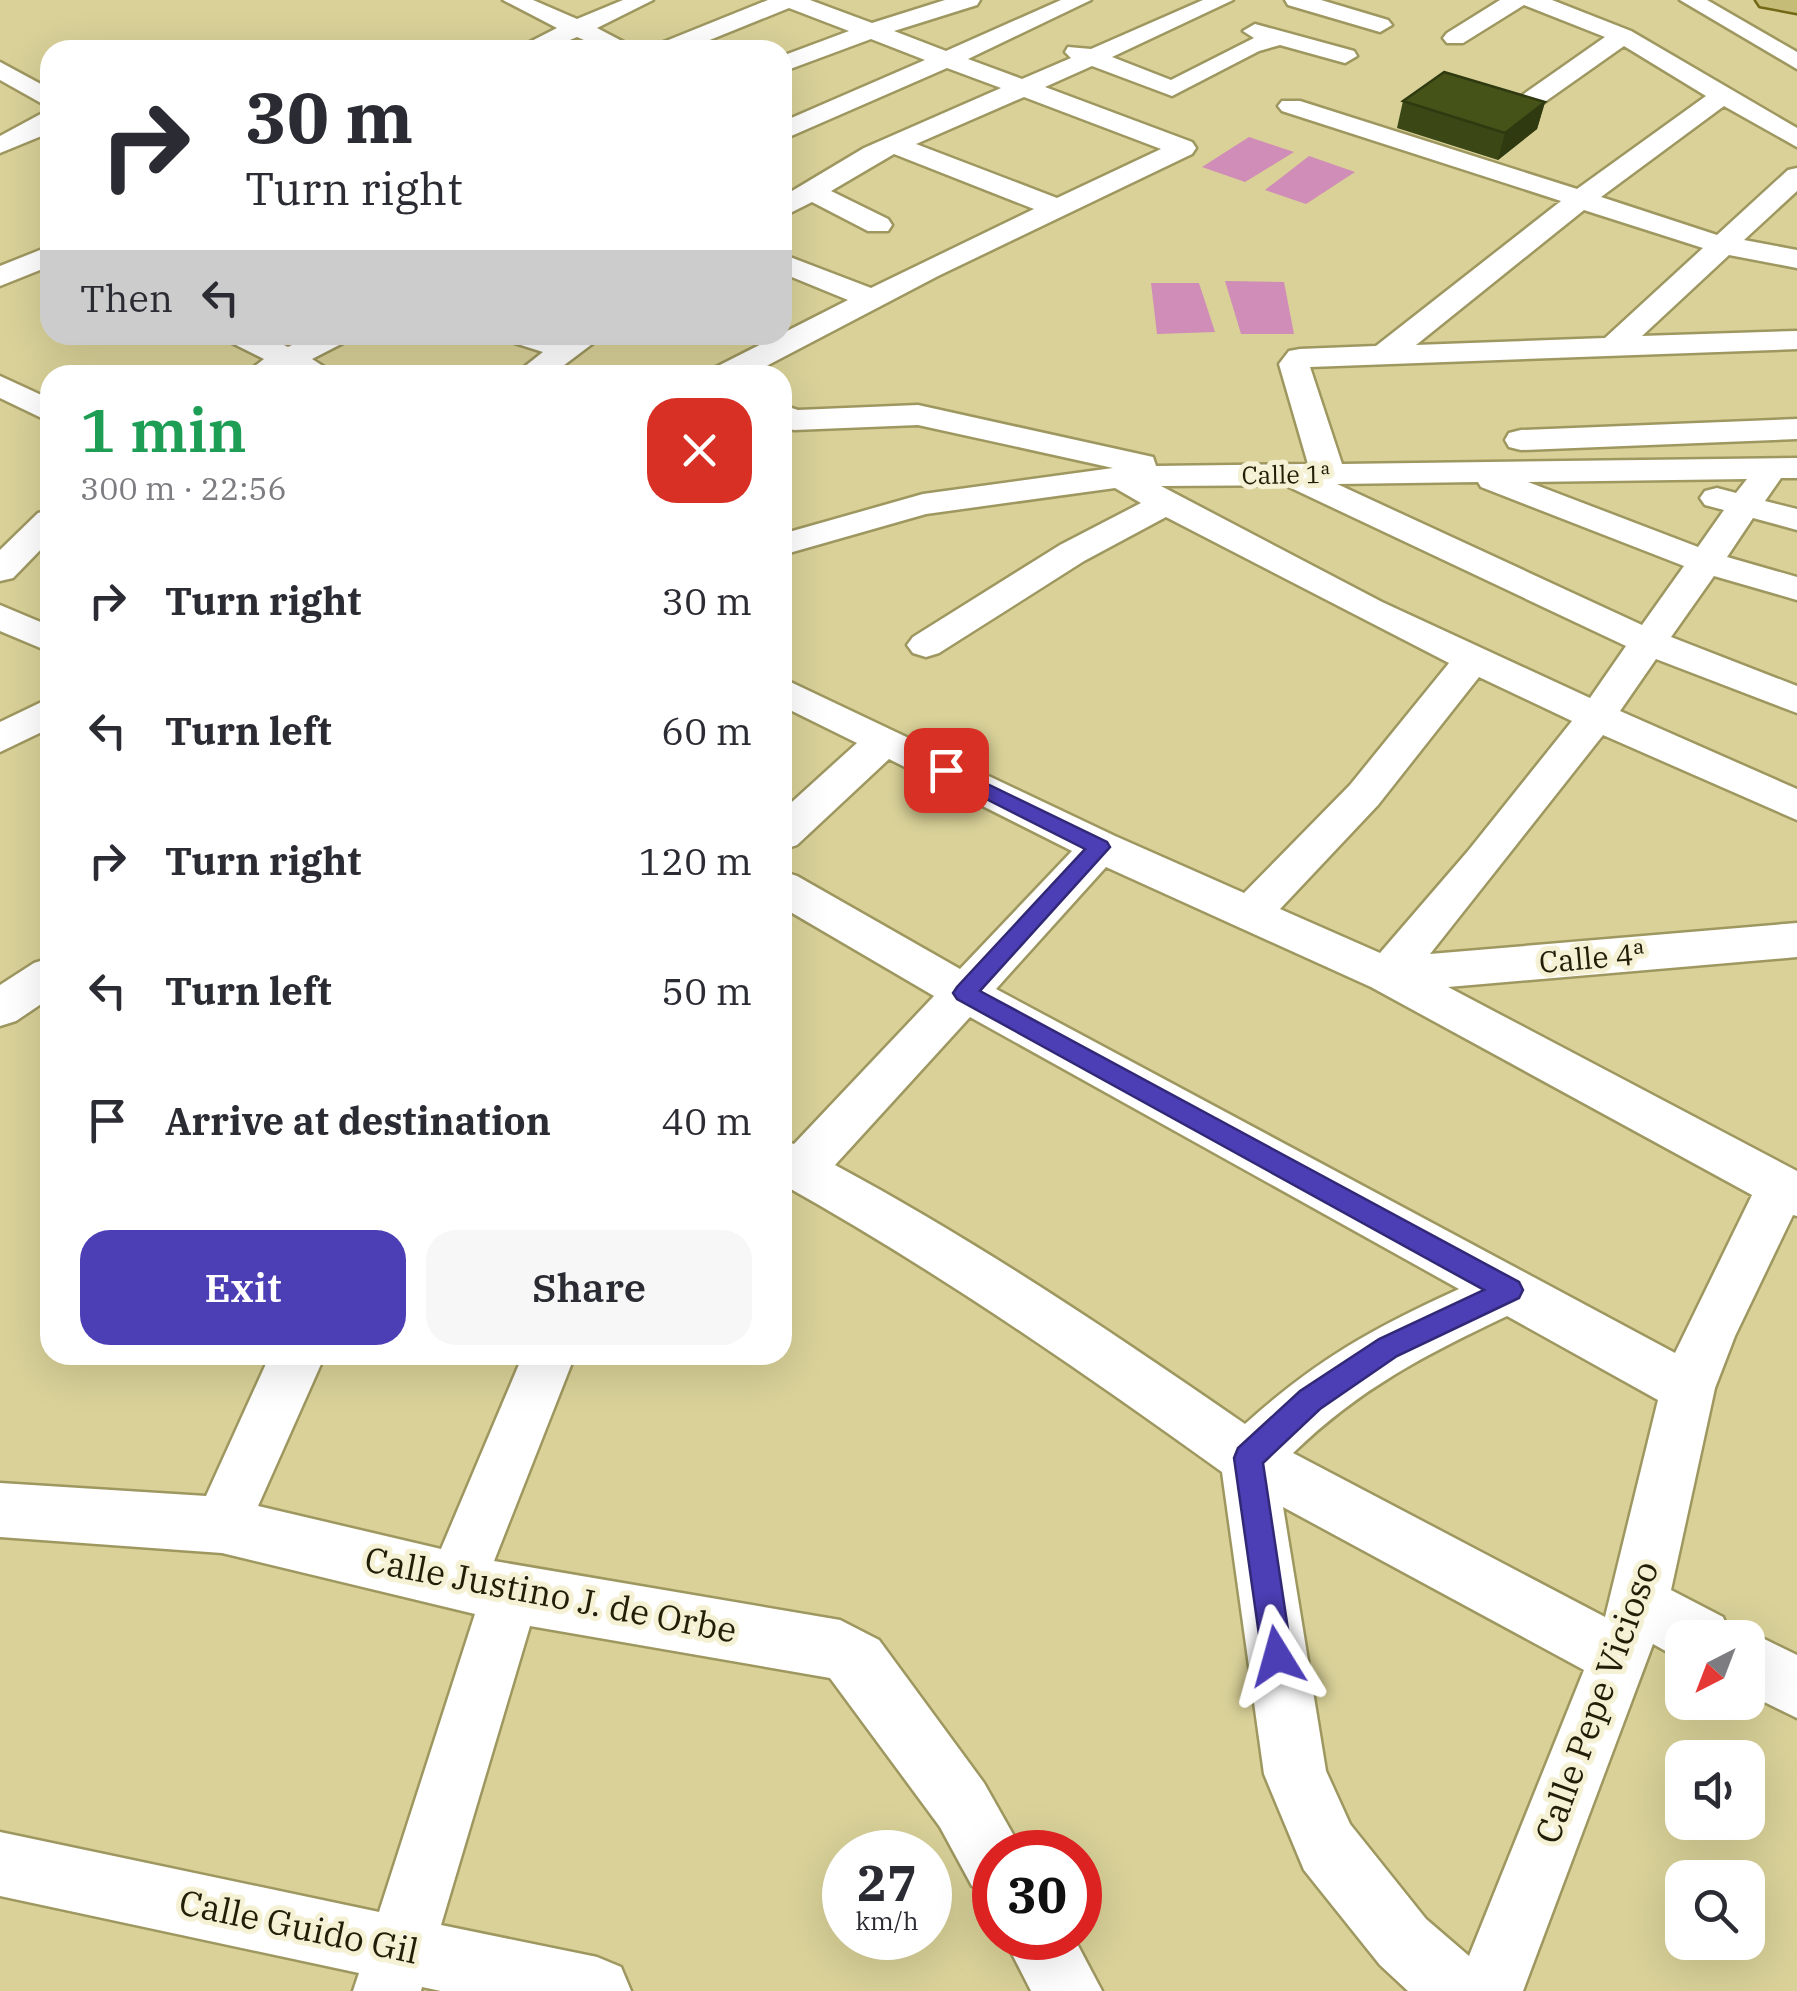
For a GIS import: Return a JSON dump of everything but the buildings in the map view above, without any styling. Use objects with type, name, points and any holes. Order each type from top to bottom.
[{"type":"main road","points":[[1770,0],[1797,5]]},
{"type":"street","points":[[514,0],[606,40]]},
{"type":"street","points":[[549,40],[642,0]]},
{"type":"street","points":[[689,40],[788,0],[1183,148],[1054,207],[792,341]]},
{"type":"street","points":[[792,62],[870,30],[969,0]]},
{"type":"street","points":[[792,125],[1080,0]]},
{"type":"street","points":[[1154,0],[1345,56]]},
{"type":"street","points":[[792,203],[894,144],[1222,0]]},
{"type":"street","points":[[1296,0],[1380,25]]},
{"type":"street","points":[[1456,38],[1516,0]]},
{"type":"street","points":[[1531,0],[1623,36],[1797,139]]},
{"type":"street","points":[[1691,0],[1797,62]]},
{"type":"street","points":[[1701,0],[1797,38]]},
{"type":"street","points":[[1021,27],[1172,89],[1251,46],[1281,38]]},
{"type":"street","points":[[1520,108],[1623,36]]},
{"type":"street","points":[[0,69],[40,94]]},
{"type":"street","points":[[1385,354],[1582,198],[1725,94]]},
{"type":"street","points":[[1291,106],[1582,198],[1646,224],[1723,245],[1797,258]]},
{"type":"street","points":[[0,145],[40,127]]},
{"type":"street","points":[[894,144],[1054,207]]},
{"type":"street","points":[[1614,346],[1797,176]]},
{"type":"street","points":[[812,191],[878,226]]},
{"type":"street","points":[[0,277],[40,259]]},
{"type":"street","points":[[792,267],[872,299]]},
{"type":"street","points":[[1797,340],[1385,354],[1296,360],[1294,364],[1324,460],[1797,429]]},
{"type":"street","points":[[249,345],[268,365]]},
{"type":"street","points":[[274,365],[315,345]]},
{"type":"street","points":[[545,365],[575,345]]},
{"type":"street","points":[[749,345],[768,353]]},
{"type":"street","points":[[745,365],[783,345]]},
{"type":"street","points":[[0,386],[40,407]]},
{"type":"street","points":[[792,419],[918,414],[1197,476]]},
{"type":"street","name":"Calle 1ª","points":[[792,542],[923,504],[1120,477],[1288,474],[1324,460],[1471,471],[1784,468]]},
{"type":"street","points":[[1624,468],[1797,520]]},
{"type":"street","points":[[1386,975],[1482,862],[1597,716],[1743,506],[1784,468]]},
{"type":"street","points":[[1471,471],[1703,562],[1797,589]]},
{"type":"street","points":[[1288,474],[1648,642],[1797,700]]},
{"type":"street","points":[[1120,477],[1211,531],[1474,659],[1797,806]]},
{"type":"street","points":[[926,646],[1072,553],[1166,504]]},
{"type":"street","points":[[0,570],[40,538]]},
{"type":"street","points":[[0,617],[40,635]]},
{"type":"street","points":[[1250,914],[1364,795],[1474,659]]},
{"type":"street","points":[[792,695],[1100,847],[1386,975],[1784,1180]]},
{"type":"street","points":[[0,739],[40,717]]},
{"type":"street","points":[[792,825],[884,740]]},
{"type":"street","points":[[792,1164],[965,993],[1100,847]]},
{"type":"street","points":[[792,893],[965,993],[1688,1388]]},
{"type":"street","name":"Calle 4ª","points":[[1386,975],[1797,940]]},
{"type":"street","points":[[0,1008],[40,982]]},
{"type":"street","points":[[792,1166],[897,1223],[1113,1363],[1248,1458],[1628,1630],[1665,1634]]},
{"type":"street","name":"Calle Pepe Vicioso","points":[[1489,1991],[1628,1630],[1688,1388],[1710,1332],[1784,1180]]},
{"type":"street","points":[[1248,1458],[1310,1400],[1388,1348],[1510,1290]]},
{"type":"street","points":[[222,1526],[294,1365]]},
{"type":"street","points":[[394,1969],[484,1587],[546,1365]]},
{"type":"street","points":[[1248,1458],[1295,1774],[1328,1847],[1403,1942],[1458,1991]]},
{"type":"street","name":"Calle Justino J. de Orbe","points":[[0,1510],[222,1526],[484,1587],[840,1650],[858,1661],[976,1830]]},
{"type":"street","points":[[1765,1671],[1797,1688]]},
{"type":"street","name":"Calle Guido Gil","points":[[0,1864],[394,1969],[596,1991]]},
{"type":"street","points":[[1050,1960],[1068,1991]]},
{"type":"shaded area","points":[[1249,137],[1294,152],[1245,182],[1202,167]]},
{"type":"shaded area","points":[[1309,156],[1355,172],[1306,204],[1265,190]]},
{"type":"shaded area","points":[[1225,281],[1284,282],[1294,334],[1241,334]]},
{"type":"shaded area","points":[[1151,283],[1199,283],[1215,332],[1157,334]]},
{"type":"route","points":[[946,770],[1100,847],[965,993],[1510,1290],[1388,1348],[1310,1400],[1248,1458],[1277,1656]]}]
